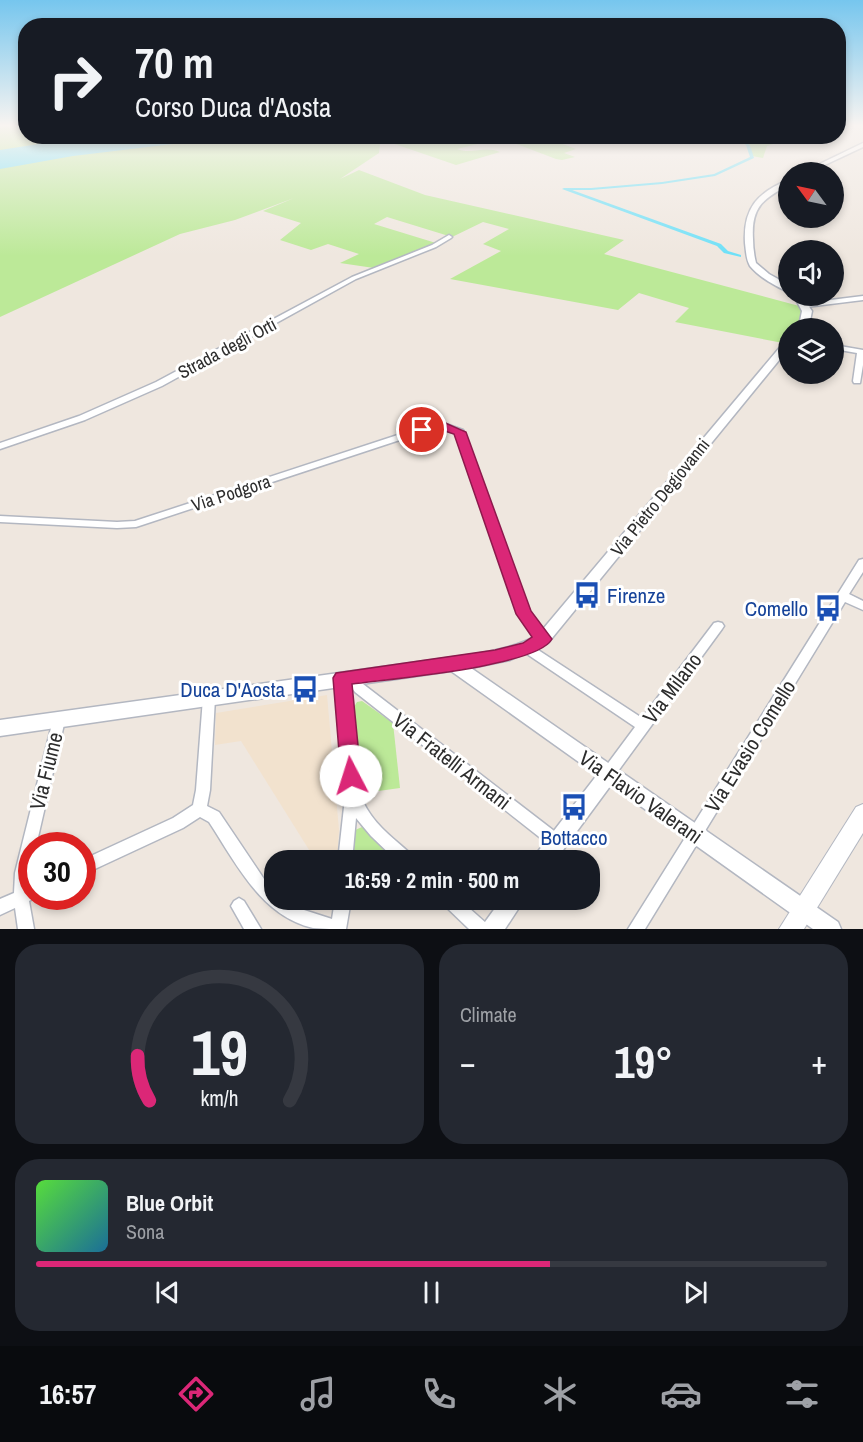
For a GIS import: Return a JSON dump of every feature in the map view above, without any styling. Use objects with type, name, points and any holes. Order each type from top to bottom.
[{"type":"main road","points":[[791,929],[863,814]]},
{"type":"street","points":[[778,189],[759,200],[750,213],[748,228],[752,261],[760,271],[778,283]]},
{"type":"street","name":"Strada degli Orti","points":[[0,446],[63,425],[132,396],[229,348],[354,278],[434,246],[449,237]]},
{"type":"street","points":[[844,300],[863,298]]},
{"type":"street","points":[[844,349],[861,352],[857,381]]},
{"type":"street","name":"Via Pietro Degiovanni","points":[[528,649],[543,639],[778,355]]},
{"type":"street","name":"Via Podgora","points":[[0,519],[136,524],[422,430],[443,426],[457,429],[524,614],[543,639]]},
{"type":"street","name":"Via Evasio Comello","points":[[636,929],[843,596],[858,583],[863,563]]},
{"type":"street","points":[[843,596],[863,606]]},
{"type":"street","name":"Via Milano","points":[[608,774],[718,626]]},
{"type":"street","points":[[0,728],[346,677],[453,664],[528,649],[644,726]]},
{"type":"street","name":"Via Flavio Valerani","points":[[453,664],[831,929]]},
{"type":"street","points":[[346,677],[352,786],[346,850]]},
{"type":"street","name":"Via Fratelli Armani","points":[[346,677],[557,842]]},
{"type":"street","points":[[96,861],[178,823],[199,809],[203,790],[209,698]]},
{"type":"street","name":"Via Fiume","points":[[31,832],[59,720]]},
{"type":"street","points":[[551,850],[608,774]]},
{"type":"street","points":[[352,786],[359,810],[396,850]]},
{"type":"street","points":[[199,809],[214,817],[264,888]]},
{"type":"street","points":[[0,907],[18,899]]},
{"type":"street","points":[[239,906],[253,929]]},
{"type":"street","name":"Via Fiume","points":[[26,910],[26,929]]},
{"type":"street","points":[[291,910],[300,916],[337,929],[341,910]]},
{"type":"street","points":[[460,910],[480,929]]},
{"type":"street","points":[[492,929],[506,910]]},
{"type":"shaded area","points":[[327,695],[339,830],[338,850],[309,850],[241,741],[215,745],[216,713]]},
{"type":"green space","points":[[0,169],[354,169],[340,179],[359,170],[425,195],[624,240],[604,254],[778,300],[778,306],[803,307],[802,318],[778,318],[778,342],[675,322],[689,308],[639,293],[618,310],[450,279],[501,251],[483,244],[509,229],[483,222],[452,237],[387,217],[374,224],[436,243],[374,268],[340,263],[359,254],[328,244],[311,250],[280,240],[301,223],[263,211],[294,198],[235,220],[180,234],[0,317]]},
{"type":"green space","points":[[362,701],[393,723],[400,788],[364,793],[354,719],[354,707],[357,702]]},
{"type":"green space","points":[[362,827],[384,850],[351,850],[353,831]]},
{"type":"waterway","points":[[727,169],[715,175],[662,183],[564,189],[719,245],[726,252],[739,256]]},
{"type":"place","name":"Firenze","points":[[587,595]]},
{"type":"place","name":"Comello","points":[[828,608]]},
{"type":"place","name":"Duca D'Aosta","points":[[305,689]]},
{"type":"place","name":"Bottacco","points":[[574,807]]},
{"type":"route","points":[[351,776],[342,678],[453,664],[516,653],[528,649],[543,639],[524,614],[460,432],[449,426],[422,430]]}]
